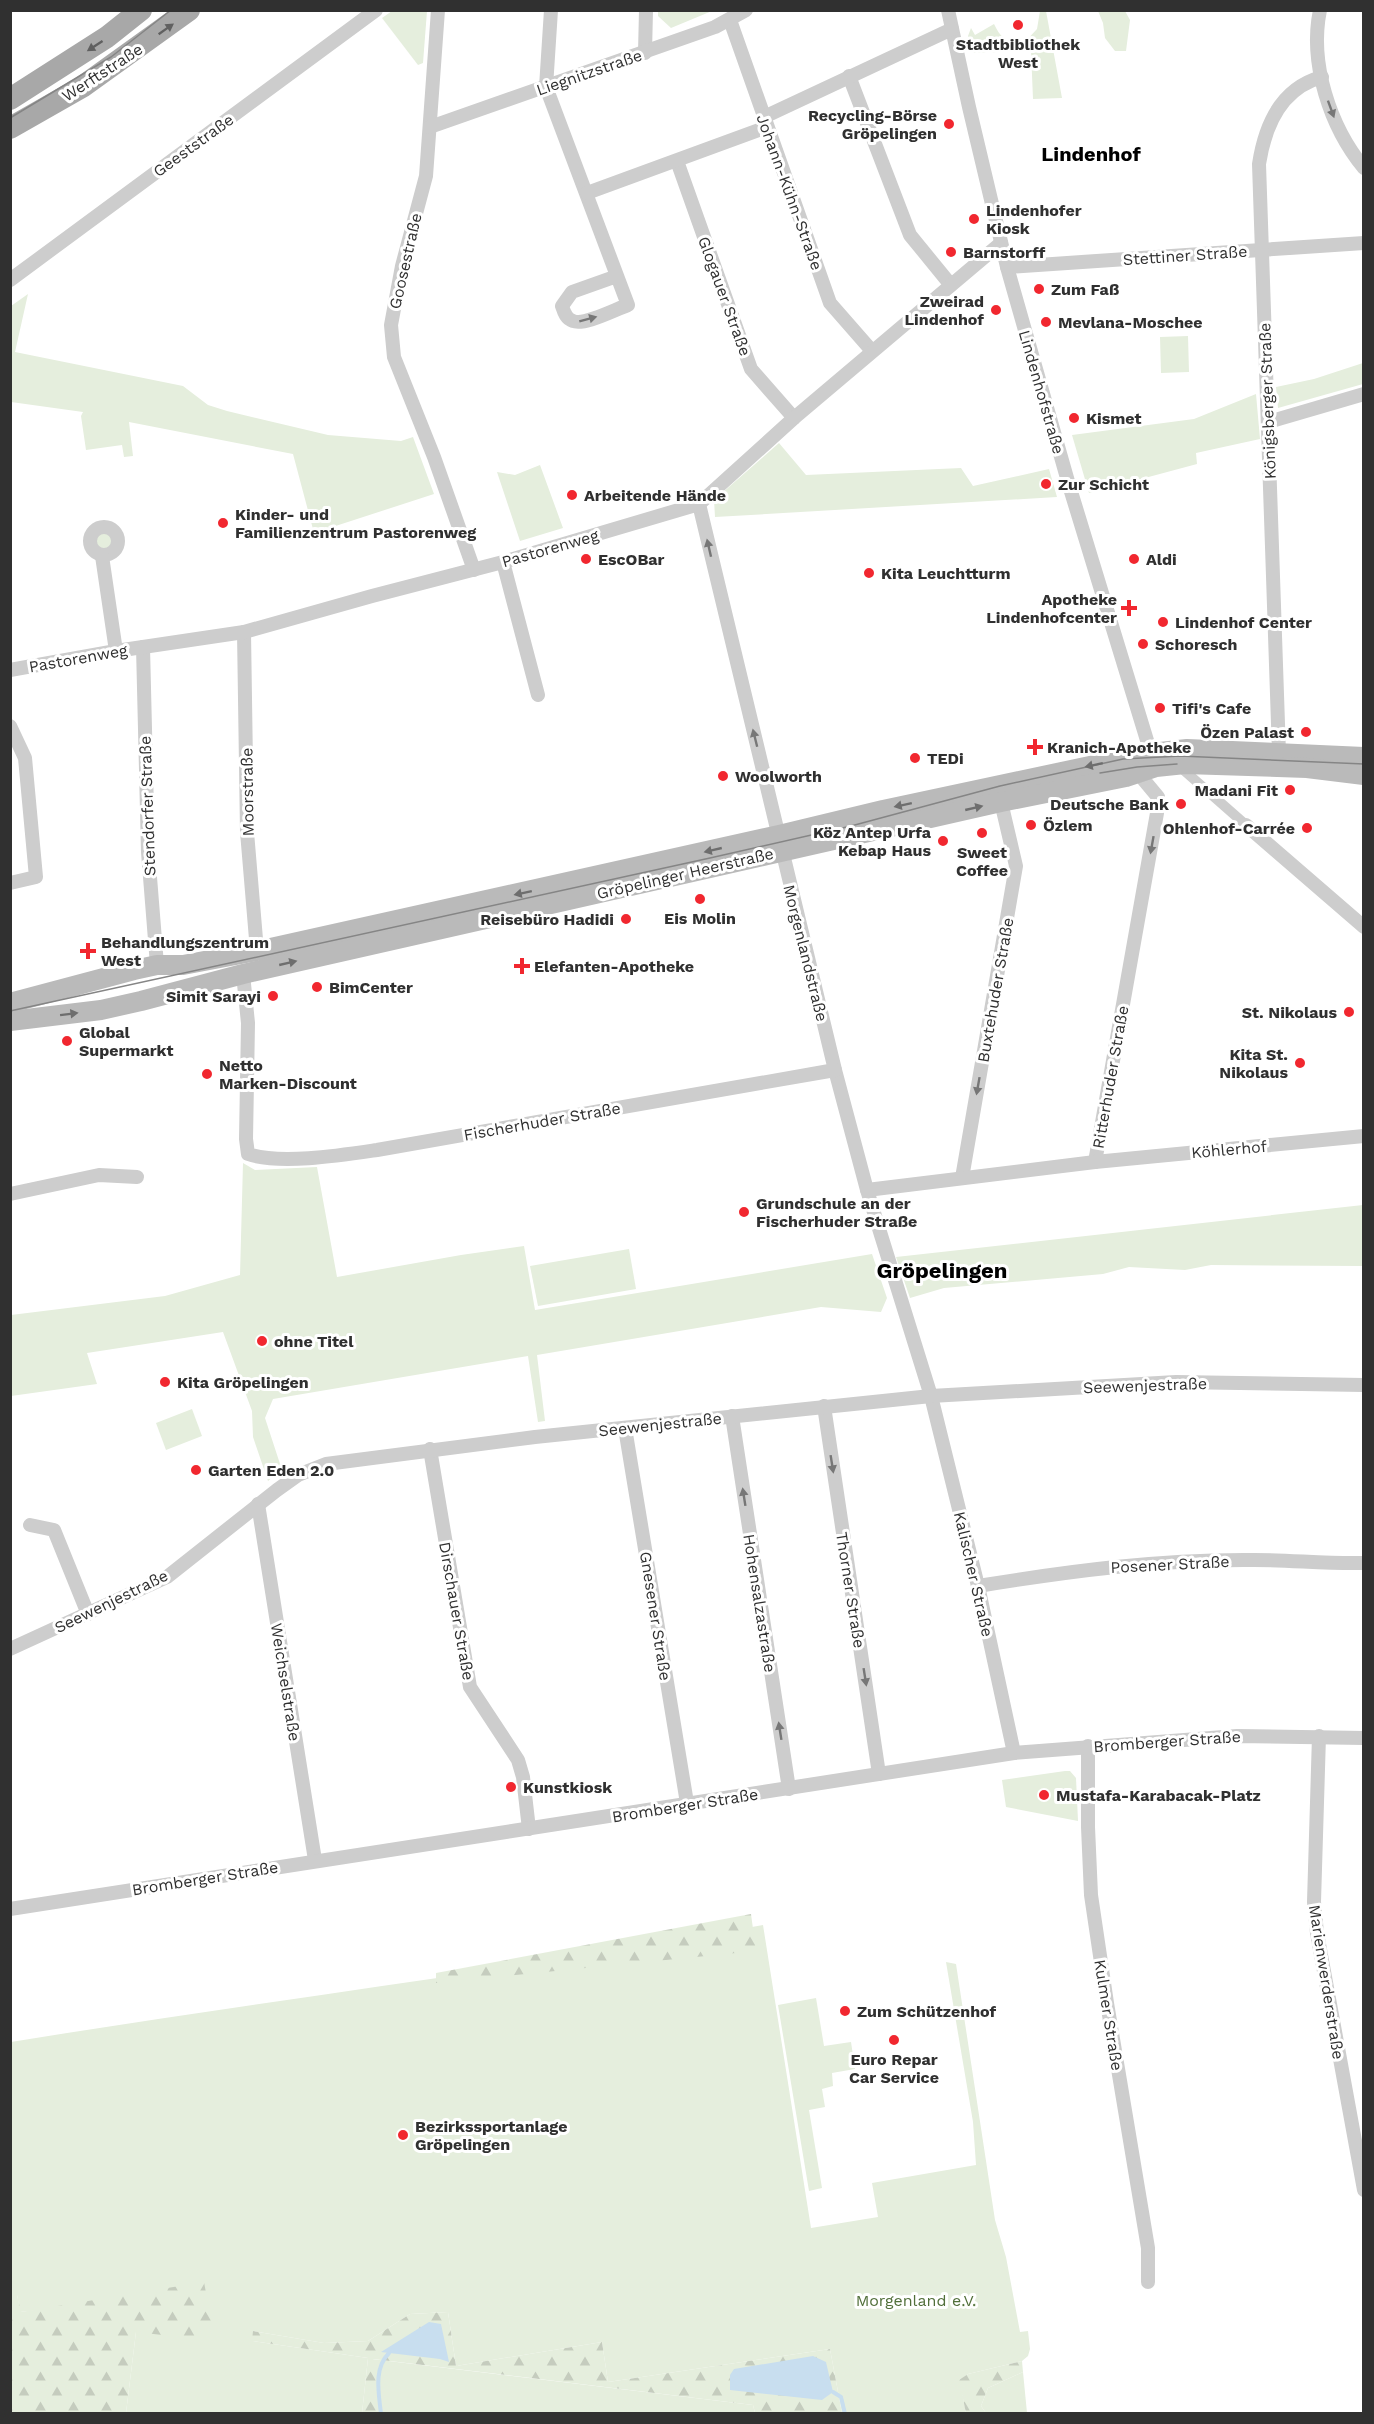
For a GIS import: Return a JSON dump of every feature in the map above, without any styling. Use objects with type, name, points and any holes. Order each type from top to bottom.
[{"type":"main road","name":"Werftstraße","points":[[10,99],[107,37],[141,10]]},
{"type":"main road","name":"Werftstraße","points":[[10,128],[82,87],[189,10]]},
{"type":"main road","name":"Gröpelinger Heerstraße","points":[[10,1003],[157,966],[183,965],[258,951],[780,844],[1001,802],[1148,765],[1186,749],[1364,757]]},
{"type":"main road","name":"Gröpelinger Heerstraße","points":[[10,1021],[101,1010],[141,1001],[243,974],[780,844],[883,810],[1148,765],[1206,764],[1307,768],[1364,775]]},
{"type":"street","name":"Geeststraße","points":[[10,280],[376,10]]},
{"type":"street","name":"Goosestraße","points":[[438,10],[426,176],[402,266],[391,322],[394,357],[434,457],[474,570]]},
{"type":"street","points":[[550,10],[546,87],[628,305],[583,322],[572,321],[565,315],[562,306],[572,292],[617,276]]},
{"type":"street","points":[[645,53],[646,10]]},
{"type":"street","name":"Liegnitzstraße","points":[[430,127],[645,53],[730,20],[746,10]]},
{"type":"street","name":"Lindenhofstraße","points":[[948,10],[1007,267],[1148,765]]},
{"type":"street","points":[[1320,10],[1316,38],[1322,77],[1338,128],[1362,165]]},
{"type":"street","name":"Johann-Kühn-Straße","points":[[730,20],[830,303],[872,351]]},
{"type":"street","points":[[587,193],[677,161],[765,122],[849,76],[952,29]]},
{"type":"street","points":[[849,76],[910,236],[950,284]]},
{"type":"street","name":"Königsberger Straße","points":[[1279,753],[1259,164],[1266,130],[1274,114],[1290,94],[1307,81],[1322,77]]},
{"type":"street","name":"Glogauer Straße","points":[[677,161],[751,369],[794,418]]},
{"type":"street","name":"Pastorenweg","points":[[10,670],[244,632],[503,562],[699,504],[794,418],[1001,243]]},
{"type":"street","name":"Stettiner Straße","points":[[1007,267],[1364,243]]},
{"type":"street","points":[[1268,422],[1364,394]]},
{"type":"street","name":"Morgenlandstraße","points":[[699,504],[835,1070],[867,1190],[931,1396]]},
{"type":"street","points":[[102,556],[116,651]]},
{"type":"street","points":[[503,562],[538,695]]},
{"type":"street","name":"Moorstraße","points":[[244,632],[248,832],[258,951]]},
{"type":"street","name":"Stendorfer Straße","points":[[143,647],[148,852],[157,966]]},
{"type":"street","points":[[10,726],[25,758],[36,877],[10,883]]},
{"type":"street","name":"Ritterhuder Straße","points":[[867,1190],[1095,1162],[1157,813],[1158,797],[1148,765]]},
{"type":"street","points":[[1178,765],[1364,927]]},
{"type":"street","name":"Buxtehuder Straße","points":[[962,1178],[1016,866],[1001,802]]},
{"type":"street","name":"Fischerhuder Straße","points":[[243,974],[248,1023],[246,1139],[248,1154],[271,1159],[358,1153],[835,1070]]},
{"type":"street","name":"Köhlerhof","points":[[1095,1162],[1364,1136]]},
{"type":"street","points":[[10,1194],[99,1175],[137,1177]]},
{"type":"street","name":"Seewenjestraße","points":[[10,1649],[167,1577],[298,1475],[326,1464],[430,1449],[931,1396],[1176,1382],[1364,1385]]},
{"type":"street","name":"Kalischer Straße","points":[[931,1396],[978,1586],[1014,1753]]},
{"type":"street","name":"Thorner Straße","points":[[824,1406],[879,1774]]},
{"type":"street","name":"Hohensalzastraße","points":[[732,1416],[789,1789]]},
{"type":"street","name":"Gnesener Straße","points":[[625,1428],[687,1803]]},
{"type":"street","name":"Dirschauer Straße","points":[[430,1449],[470,1687],[518,1760],[523,1777],[530,1829]]},
{"type":"street","name":"Weichselstraße","points":[[258,1504],[315,1860]]},
{"type":"street","points":[[30,1525],[54,1530],[88,1614]]},
{"type":"street","name":"Posener Straße","points":[[978,1586],[1069,1571],[1170,1562],[1254,1560],[1364,1563]]},
{"type":"street","name":"Bromberger Straße","points":[[10,1909],[1014,1753],[1237,1736],[1364,1738]]},
{"type":"street","name":"Marienwerderstraße","points":[[1319,1736],[1314,1902],[1317,1933],[1364,2190]]},
{"type":"street","name":"Kulmer Straße","points":[[1088,1746],[1091,1895],[1105,1994],[1148,2248],[1148,2282]]},
{"type":"green space","points":[[658,10],[712,11],[671,28],[658,16]]},
{"type":"green space","points":[[392,11],[427,11],[423,63],[418,65],[382,18]]},
{"type":"green space","points":[[1040,11],[1046,11],[1062,98],[1033,99],[1031,51],[974,53],[968,36],[971,28],[975,35],[994,24],[1005,40],[1013,44],[1023,44],[1037,29]]},
{"type":"green space","points":[[1098,11],[1125,11],[1130,20],[1126,51],[1115,51],[1105,38],[1103,23]]},
{"type":"green space","points":[[28,294],[15,352],[183,386],[208,405],[328,435],[401,441],[413,437],[434,494],[314,533],[293,454],[129,422],[133,456],[124,457],[122,445],[86,450],[81,416],[83,412],[11,402],[11,306]]},
{"type":"green space","points":[[1188,336],[1189,372],[1161,373],[1160,337]]},
{"type":"green space","points":[[1363,363],[1363,384],[1278,408],[1276,387],[1314,379]]},
{"type":"green space","points":[[1256,394],[1260,439],[1196,453],[1197,464],[1089,493],[1072,435],[1194,419]]},
{"type":"green space","points":[[779,443],[806,475],[961,468],[973,486],[1049,469],[1057,497],[715,517],[714,500]]},
{"type":"green space","points":[[540,465],[563,528],[520,541],[497,472],[515,475]]},
{"type":"green space","points":[[104,532],[111,535],[114,542],[111,549],[104,552],[97,549],[94,542],[97,535]]},
{"type":"green space","points":[[243,1163],[255,1170],[317,1167],[337,1277],[524,1246],[535,1310],[872,1254],[887,1298],[881,1312],[821,1307],[537,1355],[545,1421],[538,1422],[528,1356],[273,1399],[265,1418],[282,1470],[268,1481],[253,1437],[252,1411],[223,1332],[87,1353],[97,1384],[11,1396],[11,1315],[165,1296],[240,1275]]},
{"type":"green space","points":[[1363,1205],[1363,1266],[1211,1265],[1185,1270],[1129,1267],[1103,1274],[944,1288],[910,1298],[896,1257]]},
{"type":"green space","points":[[629,1249],[636,1289],[538,1306],[530,1266]]},
{"type":"green space","points":[[192,1409],[202,1436],[166,1450],[156,1423]]},
{"type":"green space","points":[[1070,1771],[1076,1778],[1078,1821],[1006,1807],[1002,1780]]},
{"type":"green space","points":[[751,1914],[756,1951],[436,1983],[436,1973]]},
{"type":"green space","name":"Bezirkssportanlage Gröpelingen","points":[[763,1925],[811,2228],[878,2217],[872,2183],[976,2165],[973,2122],[946,1962],[956,1964],[995,2220],[1006,2257],[1020,2332],[1028,2331],[1030,2349],[1028,2356],[1022,2361],[968,2374],[960,2380],[966,2413],[842,2413],[830,2349],[608,2382],[602,2342],[456,2366],[448,2312],[410,2314],[368,2341],[324,2343],[253,2331],[253,2341],[368,2358],[362,2413],[126,2413],[136,2332],[41,2310],[20,2312],[17,2295],[11,2295],[11,2042],[575,1957]]},
{"type":"green space","points":[[816,1998],[824,2046],[851,2042],[855,2069],[832,2073],[833,2086],[822,2089],[825,2107],[809,2110],[822,2188],[809,2191],[778,2005]]},
{"type":"green space","points":[[204,2282],[215,2341],[136,2332],[126,2413],[11,2413],[11,2295],[17,2295],[21,2312]]},
{"type":"green space","points":[[448,2312],[456,2366],[602,2342],[608,2382],[830,2349],[842,2413],[755,2413],[753,2405],[373,2359],[380,2413],[362,2413],[368,2358],[252,2341],[253,2331],[324,2343],[368,2341],[410,2314]]},
{"type":"green space","points":[[372,2359],[753,2405],[755,2413],[380,2413]]},
{"type":"green space","points":[[1022,2361],[1023,2372],[988,2388],[981,2406],[986,2413],[966,2413],[959,2380],[968,2374]]},
{"type":"green space","points":[[1023,2372],[1027,2413],[986,2413],[981,2406],[988,2388]]},
{"type":"water","points":[[429,2322],[441,2324],[449,2362],[381,2352]]},
{"type":"water","points":[[813,2356],[826,2362],[833,2392],[822,2400],[730,2390],[730,2375],[734,2369]]},
{"type":"waterway","points":[[381,2414],[379,2374],[384,2359],[389,2353]]},
{"type":"waterway","points":[[833,2392],[841,2397],[845,2414]]},
{"type":"tram line","points":[[10,118],[111,57],[171,10]]},
{"type":"tram line","points":[[10,1011],[710,858],[851,826],[1000,786],[1123,759],[1180,756],[1364,764]]},
{"type":"tram line","points":[[1100,773],[1177,764]]},
{"type":"place","name":"Stadtbibliothek West","points":[[1018,25]]},
{"type":"place","name":"Recycling-Börse Gröpelingen","points":[[949,124]]},
{"type":"place","name":"Lindenhofer Kiosk","points":[[974,219]]},
{"type":"place","name":"Barnstorff","points":[[951,252]]},
{"type":"place","name":"Zum Faß","points":[[1039,289]]},
{"type":"place","name":"Zweirad Lindenhof","points":[[996,310]]},
{"type":"place","name":"Mevlana-Moschee","points":[[1046,322]]},
{"type":"place","name":"Kismet","points":[[1074,418]]},
{"type":"place","name":"Zur Schicht","points":[[1046,484]]},
{"type":"place","name":"Arbeitende Hände","points":[[572,495]]},
{"type":"place","name":"Kinder- und Familienzentrum Pastorenweg","points":[[223,523]]},
{"type":"place","name":"EscOBar","points":[[586,559]]},
{"type":"place","name":"Aldi","points":[[1134,559]]},
{"type":"place","name":"Kita Leuchtturm","points":[[869,573]]},
{"type":"place","name":"Apotheke Lindenhofcenter","points":[[1129,608]]},
{"type":"place","name":"Lindenhof Center","points":[[1163,622]]},
{"type":"place","name":"Schoresch","points":[[1143,644]]},
{"type":"place","name":"Tifi's Cafe","points":[[1160,708]]},
{"type":"place","name":"Özen Palast","points":[[1306,732]]},
{"type":"place","name":"Kranich-Apotheke","points":[[1035,747]]},
{"type":"place","name":"TEDi","points":[[915,758]]},
{"type":"place","name":"Woolworth","points":[[723,776]]},
{"type":"place","name":"Madani Fit","points":[[1290,790]]},
{"type":"place","name":"Deutsche Bank","points":[[1181,804]]},
{"type":"place","name":"Özlem","points":[[1031,825]]},
{"type":"place","name":"Ohlenhof-Carrée","points":[[1307,828]]},
{"type":"place","name":"Sweet Coffee","points":[[982,833]]},
{"type":"place","name":"Köz Antep Urfa Kebap Haus","points":[[943,841]]},
{"type":"place","name":"Eis Molin","points":[[700,899]]},
{"type":"place","name":"Reisebüro Hadidi","points":[[626,919]]},
{"type":"place","name":"Behandlungszentrum West","points":[[88,951]]},
{"type":"place","name":"Elefanten-Apotheke","points":[[522,966]]},
{"type":"place","name":"BimCenter","points":[[317,987]]},
{"type":"place","name":"Simit Sarayi","points":[[273,996]]},
{"type":"place","name":"St. Nikolaus","points":[[1349,1012]]},
{"type":"place","name":"Global Supermarkt","points":[[67,1041]]},
{"type":"place","name":"Kita St. Nikolaus","points":[[1300,1063]]},
{"type":"place","name":"Netto Marken-Discount","points":[[207,1074]]},
{"type":"place","name":"Grundschule an der Fischerhuder Straße","points":[[744,1212]]},
{"type":"place","name":"ohne Titel","points":[[262,1341]]},
{"type":"place","name":"Kita Gröpelingen","points":[[165,1382]]},
{"type":"place","name":"Garten Eden 2.0","points":[[196,1470]]},
{"type":"place","name":"Kunstkiosk","points":[[511,1787]]},
{"type":"place","name":"Mustafa-Karabacak-Platz","points":[[1044,1795]]},
{"type":"place","name":"Zum Schützenhof","points":[[845,2011]]},
{"type":"place","name":"Euro Repar Car Service","points":[[894,2040]]},
{"type":"place","name":"Bezirkssportanlage Gröpelingen","points":[[403,2135]]},
{"type":"district","name":"Lindenhof","points":[[1091,154]]},
{"type":"district","name":"Gröpelingen","points":[[942,1270]]},
{"type":"park label","name":"Morgenland e.V.","points":[[916,2300]]}]
